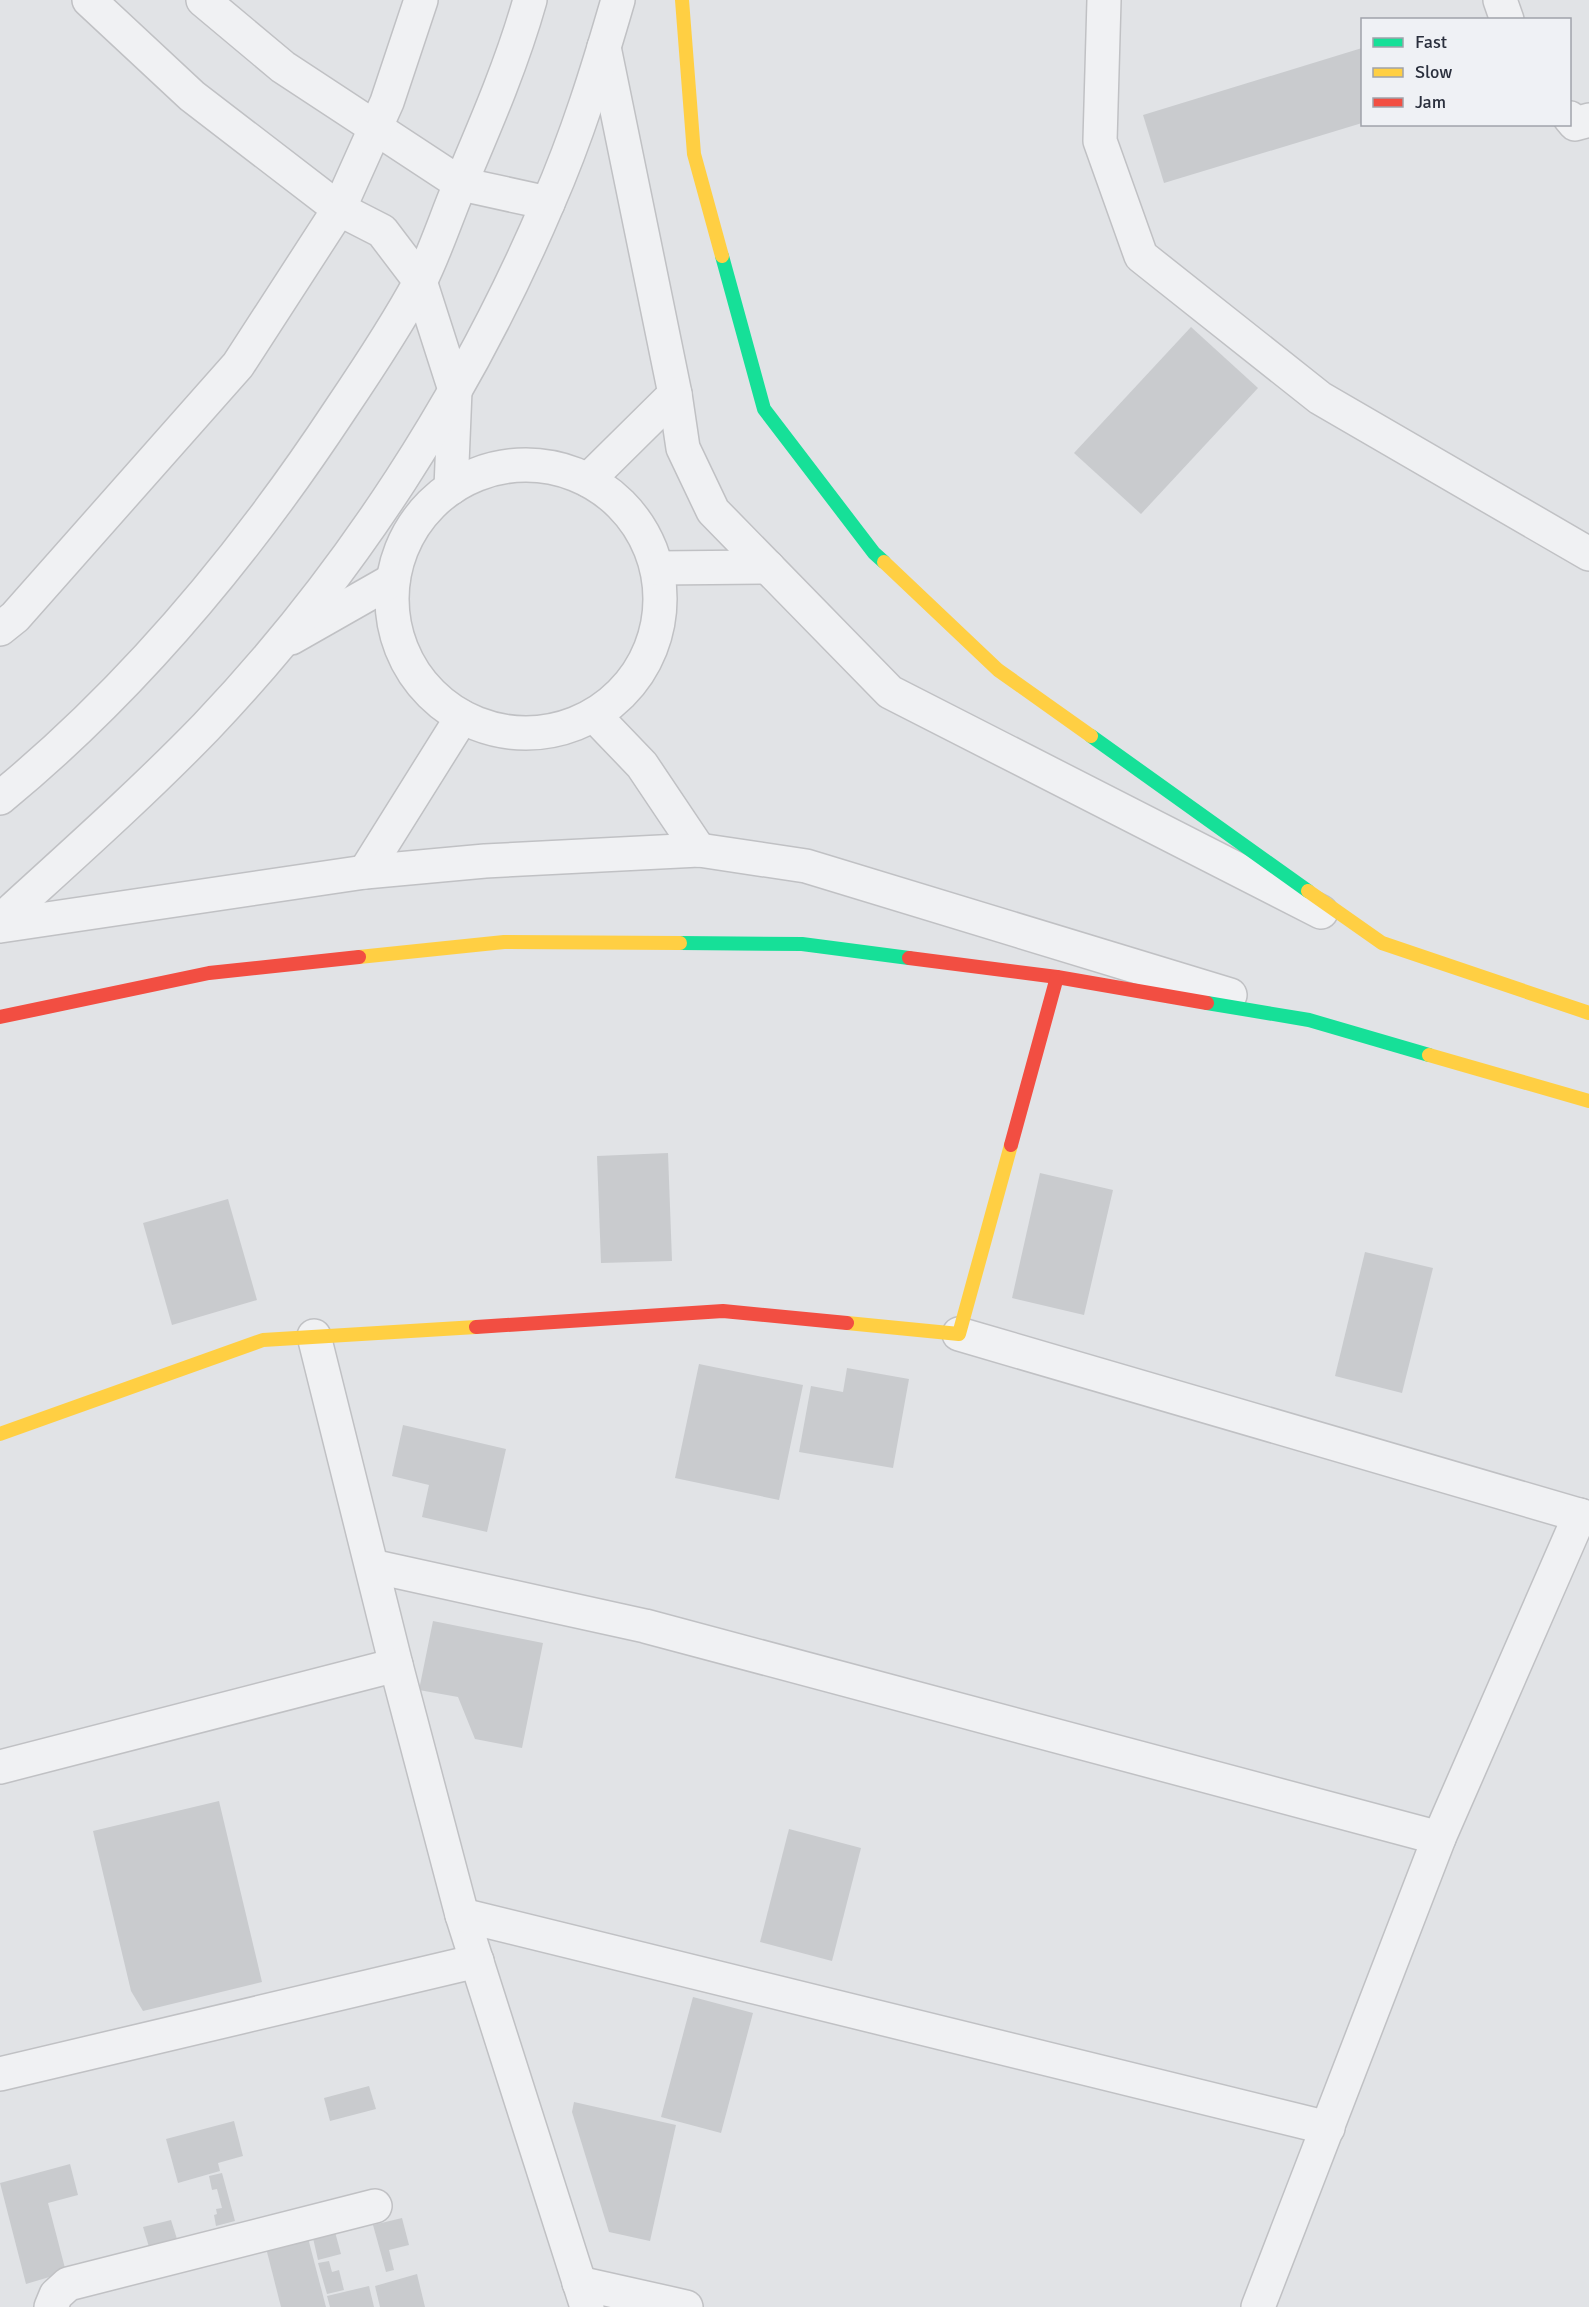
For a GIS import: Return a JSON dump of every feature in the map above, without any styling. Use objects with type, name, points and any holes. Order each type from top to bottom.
[{"type":"street","points":[[89,0],[192,96],[339,209],[382,231],[420,281],[455,390],[451,488]]},
{"type":"street","points":[[203,0],[283,67],[461,184],[548,203]]},
{"type":"street","points":[[0,629],[15,616],[238,365],[339,209],[387,102],[421,0]]},
{"type":"street","points":[[0,798],[99,708],[171,634],[237,555],[299,473],[420,281],[492,110],[530,0]]},
{"type":"street","points":[[0,921],[135,799],[208,725],[277,646],[342,564],[401,478],[455,390],[504,298],[548,203],[586,106],[618,0]]},
{"type":"street","points":[[682,0],[694,154],[764,409],[874,553],[999,670],[1382,943]]},
{"type":"street","points":[[1104,0],[1100,141],[1141,256],[1320,398],[1589,554]]},
{"type":"street","points":[[1500,0],[1506,18]]},
{"type":"street","points":[[604,47],[675,394],[683,448],[713,511],[890,692],[1382,943],[1589,1013]]},
{"type":"street","points":[[588,480],[675,394]]},
{"type":"street","points":[[532,465],[561,470],[588,480],[612,496],[632,517],[647,541],[657,568],[660,596],[658,624],[649,651],[636,676],[616,698],[594,715],[567,726],[540,732],[514,732],[487,727],[462,717],[439,702],[421,682],[406,659],[392,608],[393,580],[400,554],[411,530],[429,507],[451,488],[476,475],[504,467],[532,465]]},
{"type":"street","points":[[657,568],[768,567]]},
{"type":"street","points":[[277,646],[393,580]]},
{"type":"street","points":[[594,715],[642,765],[699,850]]},
{"type":"street","points":[[365,872],[462,717]]},
{"type":"street","points":[[0,926],[365,872],[485,861],[699,850],[806,866],[1309,1020],[1589,1101]]},
{"type":"street","points":[[0,1017],[209,973],[504,942],[802,944],[1057,977],[1309,1020]]},
{"type":"street","points":[[958,1334],[1057,977]]},
{"type":"street","points":[[0,1434],[263,1340],[723,1311],[958,1334],[1584,1516],[1439,1838],[1258,2307]]},
{"type":"street","points":[[314,1336],[396,1665],[462,1915],[583,2295],[686,2307]]},
{"type":"street","points":[[372,1566],[645,1626],[1439,1838]]},
{"type":"street","points":[[0,1767],[396,1665]]},
{"type":"street","points":[[462,1915],[1328,2128]]},
{"type":"street","points":[[0,2074],[477,1961]]},
{"type":"street","points":[[51,2307],[56,2295],[68,2284],[375,2206]]},
{"type":"building","points":[[1361,48],[1361,123],[1164,183],[1143,115]]},
{"type":"building","points":[[1191,327],[1258,388],[1141,514],[1074,453]]},
{"type":"building","points":[[668,1153],[672,1261],[601,1263],[597,1156]]},
{"type":"building","points":[[1040,1173],[1113,1190],[1084,1315],[1012,1298]]},
{"type":"building","points":[[228,1199],[257,1300],[172,1325],[143,1223]]},
{"type":"building","points":[[1365,1252],[1433,1268],[1402,1393],[1335,1376]]},
{"type":"building","points":[[699,1364],[803,1385],[779,1500],[675,1478]]},
{"type":"building","points":[[847,1368],[909,1379],[893,1468],[799,1452],[811,1386],[843,1392]]},
{"type":"building","points":[[403,1425],[506,1449],[487,1532],[422,1517],[429,1485],[392,1476]]},
{"type":"building","points":[[433,1621],[543,1643],[522,1748],[475,1739],[458,1697],[419,1690]]},
{"type":"building","points":[[219,1801],[262,1982],[143,2011],[131,1991],[93,1831]]},
{"type":"building","points":[[789,1829],[861,1848],[832,1961],[760,1942]]},
{"type":"building","points":[[693,1997],[753,2013],[721,2133],[661,2117]]},
{"type":"building","points":[[369,2086],[376,2109],[330,2121],[324,2098]]},
{"type":"building","points":[[574,2102],[676,2125],[650,2241],[609,2232],[572,2112]]},
{"type":"building","points":[[234,2121],[243,2156],[218,2163],[220,2171],[178,2183],[166,2139]]},
{"type":"building","points":[[70,2164],[78,2195],[48,2203],[66,2272],[26,2284],[0,2183]]},
{"type":"building","points":[[222,2173],[235,2221],[216,2226],[214,2215],[217,2214],[216,2209],[222,2208],[217,2189],[212,2190],[209,2176]]},
{"type":"building","points":[[402,2218],[409,2245],[389,2250],[394,2270],[386,2272],[373,2225]]},
{"type":"building","points":[[171,2220],[177,2239],[149,2247],[143,2227]]},
{"type":"building","points":[[335,2232],[341,2254],[318,2260],[313,2238]]},
{"type":"building","points":[[308,2238],[326,2307],[281,2307],[266,2248]]},
{"type":"building","points":[[329,2261],[332,2272],[339,2270],[344,2290],[327,2294],[318,2263]]},
{"type":"building","points":[[417,2274],[425,2307],[380,2307],[375,2286]]},
{"type":"building","points":[[369,2286],[374,2307],[330,2307],[327,2296]]},
{"type":"traffic: fast","points":[[722,256],[764,409],[874,553],[884,562]]},
{"type":"traffic: fast","points":[[1091,736],[1308,891]]},
{"type":"traffic: fast","points":[[680,943],[802,944],[909,958]]},
{"type":"traffic: fast","points":[[1207,1003],[1309,1020],[1429,1055]]},
{"type":"traffic: slow","points":[[682,0],[694,154],[722,256]]},
{"type":"traffic: slow","points":[[884,562],[998,670],[1091,736]]},
{"type":"traffic: slow","points":[[1308,891],[1382,943],[1589,1013]]},
{"type":"traffic: slow","points":[[359,957],[504,942],[680,943]]},
{"type":"traffic: slow","points":[[1429,1055],[1589,1101]]},
{"type":"traffic: slow","points":[[847,1323],[959,1334],[1011,1145]]},
{"type":"traffic: slow","points":[[0,1434],[263,1340],[476,1327]]},
{"type":"traffic: jam","points":[[0,1017],[209,973],[359,957]]},
{"type":"traffic: jam","points":[[909,958],[1057,977],[1207,1003]]},
{"type":"traffic: jam","points":[[1011,1145],[1057,977]]},
{"type":"traffic: jam","points":[[476,1327],[723,1311],[847,1323]]}]
